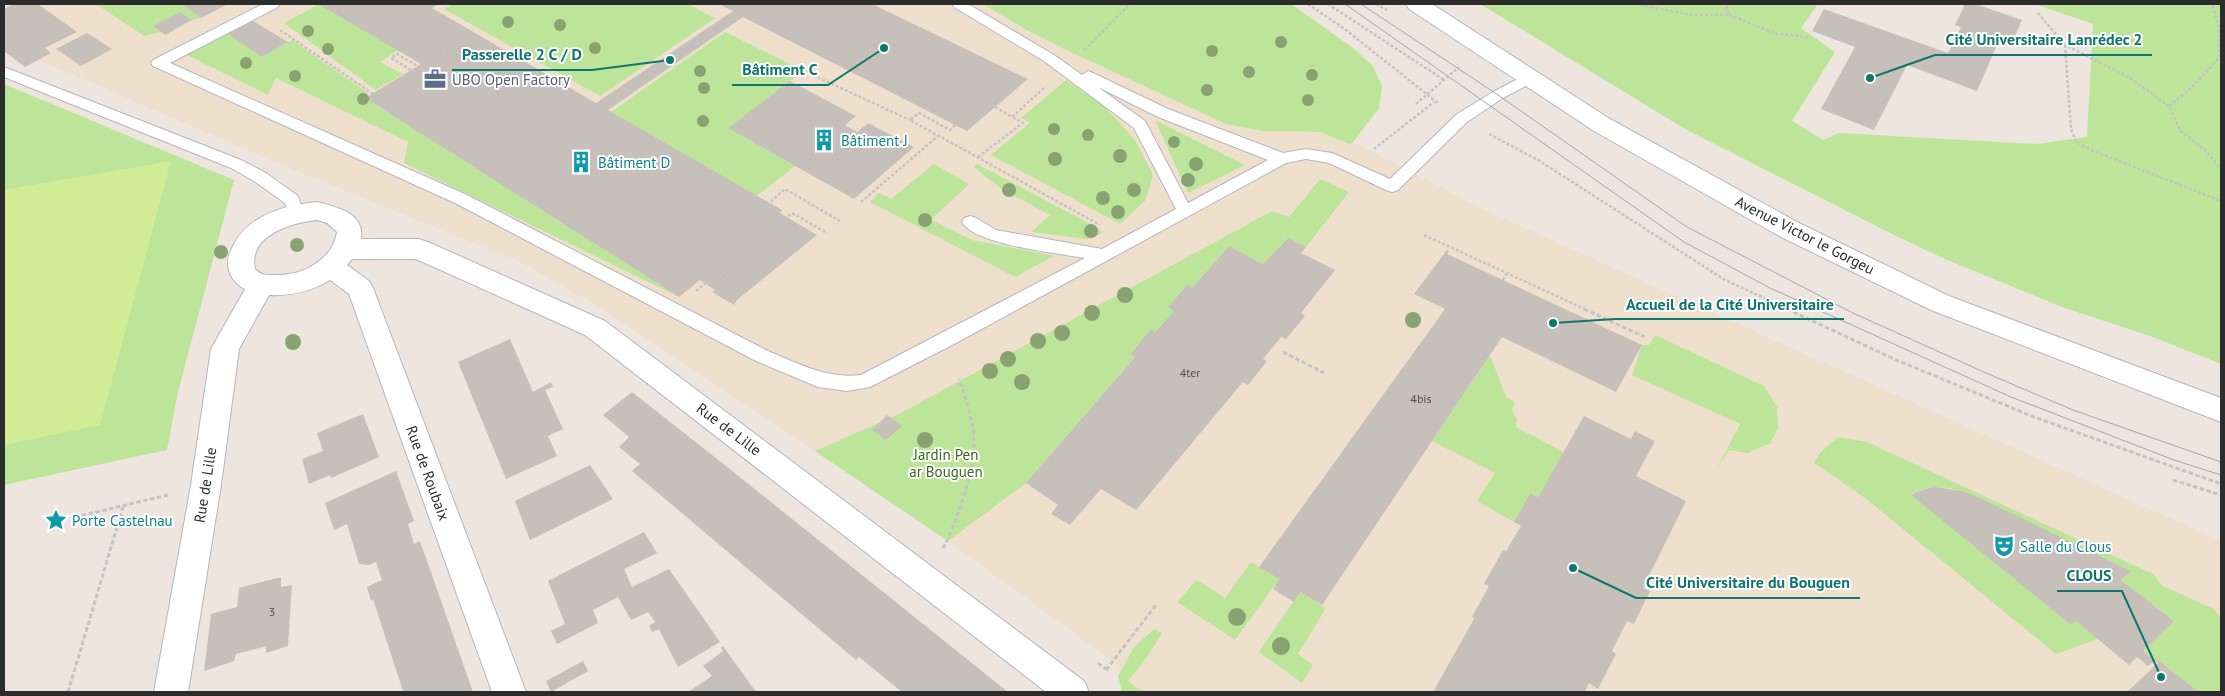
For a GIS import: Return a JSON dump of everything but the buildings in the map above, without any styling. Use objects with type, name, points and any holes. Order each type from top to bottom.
[{"type":"street","name":"Avenue Victor le Gorgeu","points":[[1418,4],[1602,125],[1790,230],[1940,303],[2221,410]]},
{"type":"street","points":[[333,213],[348,224],[351,236],[338,258],[308,280],[288,286],[261,285],[246,278],[240,268],[244,248],[254,235],[270,224],[296,214],[333,213]]},
{"type":"street","name":"Rue de Lille","points":[[338,258],[419,249],[595,328],[920,574],[1063,689]]},
{"type":"street","name":"Rue de Roubaix","points":[[338,258],[360,288],[509,692]]},
{"type":"street","name":"Rue de Lille","points":[[170,692],[206,484],[225,349],[261,285]]},
{"type":"lane","points":[[272,4],[158,63],[461,200],[762,356],[818,380],[847,384],[864,382],[1282,159],[1306,154],[1332,158],[1392,186],[1462,118],[1498,95],[1530,78]]},
{"type":"lane","points":[[959,4],[1049,58],[1163,113],[1282,159]]},
{"type":"lane","points":[[1049,58],[1140,125],[1184,210]]},
{"type":"lane","points":[[4,72],[236,164],[260,176],[292,200],[296,214]]},
{"type":"lane","points":[[970,222],[992,235],[1104,255]]},
{"type":"path","points":[[1079,56],[1130,4]]},
{"type":"path","points":[[1308,4],[1346,30],[1434,102],[1538,160],[1726,280],[1894,358],[2034,417],[2221,484]]},
{"type":"path","points":[[1328,4],[1444,80]]},
{"type":"path","points":[[1636,4],[1691,15],[1729,15],[1773,34],[1793,38],[1808,37]]},
{"type":"path","points":[[1726,4],[1729,15]]},
{"type":"path","points":[[2169,106],[2191,88],[2219,58],[2219,27],[2212,4]]},
{"type":"path","points":[[258,11],[258,15],[376,96]]},
{"type":"path","points":[[2038,13],[2065,45],[2130,78],[2169,106],[2180,130],[2205,150],[2221,169]]},
{"type":"path","points":[[453,61],[442,54],[457,45],[471,56],[484,47],[782,222],[718,275],[722,278],[726,280],[720,277],[726,271],[766,237],[792,213],[827,233]]},
{"type":"path","points":[[2065,45],[2071,129],[2076,142],[2091,150],[2221,200]]},
{"type":"path","points":[[411,70],[391,58],[398,54],[421,68]]},
{"type":"path","points":[[487,58],[494,54]]},
{"type":"path","points":[[1416,104],[1462,65]]},
{"type":"path","points":[[804,71],[910,120],[1105,228]]},
{"type":"path","points":[[1012,117],[1038,94]]},
{"type":"path","points":[[1352,167],[1434,102]]},
{"type":"path","points":[[978,157],[1023,123],[995,107]]},
{"type":"path","points":[[910,120],[918,113],[950,130],[955,125]]},
{"type":"path","points":[[861,202],[938,136]]},
{"type":"path","points":[[763,208],[785,189],[840,221]]},
{"type":"path","points":[[766,237],[792,252],[798,245],[772,230]]},
{"type":"path","points":[[1424,235],[1645,337]]},
{"type":"path","points":[[1503,280],[1507,274]]},
{"type":"path","points":[[1283,352],[1324,373]]},
{"type":"path","points":[[920,574],[948,541],[974,446],[966,396],[958,379]]},
{"type":"path","points":[[2173,480],[2221,495]]},
{"type":"path","points":[[75,517],[123,507],[177,492]]},
{"type":"path","points":[[68,692],[123,507]]},
{"type":"path","points":[[1100,676],[1156,605]]},
{"type":"shaded area","points":[[38,4],[1291,4],[1353,48],[1373,66],[1382,86],[1379,108],[1353,142],[1485,210],[2221,541],[2221,692],[1122,692],[1115,663],[948,541],[599,307],[520,262],[265,158],[39,60],[51,54],[45,48],[77,32]]},
{"type":"green space","points":[[96,4],[181,4],[201,18],[192,20],[180,12],[153,26],[161,32],[144,36]]},
{"type":"green space","points":[[319,4],[398,50],[380,62],[403,74],[376,90],[284,23]]},
{"type":"green space","points":[[453,4],[688,4],[715,18],[600,96],[444,9]]},
{"type":"green space","points":[[983,4],[1291,4],[1353,48],[1373,66],[1382,86],[1379,108],[1353,142],[1349,144],[1320,132],[1263,131],[1226,124],[1075,54],[1027,30]]},
{"type":"green space","points":[[1480,4],[1818,4],[1801,28],[1835,52],[1792,121],[1823,140],[1839,133],[2036,144],[2087,137],[2093,24],[2035,4],[2221,5],[2221,364],[2150,336],[2062,307],[1945,259],[1896,236],[1685,129]]},
{"type":"green space","points":[[725,32],[804,71],[728,128],[795,166],[757,196],[611,112]]},
{"type":"green space","points":[[228,34],[262,57],[292,40],[369,94],[365,98],[679,297],[404,163],[408,142],[276,78],[268,95],[187,55]]},
{"type":"green space","points":[[1066,80],[1105,107],[1135,140],[1153,175],[1145,201],[1120,224],[991,155],[1030,123],[1021,118]]},
{"type":"green space","points":[[4,84],[234,180],[178,392],[167,450],[4,485]]},
{"type":"green space","points":[[1155,120],[1245,165],[1188,193]]},
{"type":"green space","points":[[171,161],[100,425],[4,445],[4,190]]},
{"type":"green space","points":[[934,164],[969,184],[931,220],[972,240],[1054,256],[1015,277],[870,202],[879,193],[891,199]]},
{"type":"green space","points":[[977,164],[1096,227],[1103,233],[1087,239],[1031,232],[1050,215],[1000,188],[974,167]]},
{"type":"green space","name":"Jardin Pen ar Bouguen","points":[[1320,179],[1349,192],[1306,247],[1288,238],[1263,264],[1229,246],[1192,288],[1188,285],[1168,307],[1174,311],[1155,332],[1150,330],[1130,354],[1135,357],[1026,483],[948,541],[815,451],[899,414],[1272,211],[1289,217]]},
{"type":"green space","points":[[1655,335],[1764,386],[1777,407],[1778,428],[1771,443],[1748,453],[1729,450],[1715,472],[1740,424],[1632,375],[1642,345],[1649,345]]},
{"type":"green space","points":[[1490,355],[1506,397],[1515,402],[1512,410],[1517,419],[1516,427],[1564,452],[1538,497],[1530,493],[1514,522],[1477,501],[1495,473],[1432,441]]},
{"type":"green space","points":[[1838,437],[1867,442],[2153,574],[2163,586],[2214,609],[2221,618],[2221,692],[2199,692],[2157,659],[2155,660],[2143,651],[2174,621],[2121,580],[2131,571],[1963,491],[1937,488],[1924,489],[1911,494],[2071,625],[2076,621],[2098,639],[2056,654],[1865,498],[1814,463],[1820,453]]},
{"type":"green space","points":[[1251,562],[1279,579],[1235,640],[1177,602],[1197,580],[1225,598]]},
{"type":"green space","points":[[1300,592],[1326,608],[1298,654],[1313,665],[1302,683],[1259,652]]},
{"type":"green space","points":[[1154,629],[1162,633],[1148,656],[1128,681],[1143,692],[1122,692],[1118,676],[1134,647]]},
{"type":"tram line","points":[[1345,4],[1684,242],[1770,288],[2011,397],[2174,460],[2221,475]]},
{"type":"tram line","points":[[1361,4],[1498,95],[1687,227],[1853,313],[1986,373],[2073,410],[2221,462]]},
{"type":"place","name":"Bâtiment C","points":[[884,48]]},
{"type":"place","name":"Passerelle 2 C / D","points":[[670,60]]},
{"type":"place","name":"Cité Universitaire Lanrédec 2","points":[[1870,78]]},
{"type":"place","name":"UBO Open Factory","points":[[435,79]]},
{"type":"place","name":"Bâtiment J","points":[[824,140]]},
{"type":"place","name":"Bâtiment D","points":[[581,162]]},
{"type":"place","name":"Accueil de la Cité Universitaire","points":[[1553,323]]},
{"type":"place","name":"Porte Castelnau","points":[[56,520]]},
{"type":"place","name":"Salle du Clous","points":[[2004,546]]},
{"type":"place","name":"Cité Universitaire du Bouguen","points":[[1573,568]]},
{"type":"place","name":"CLOUS","points":[[2161,677]]}]
